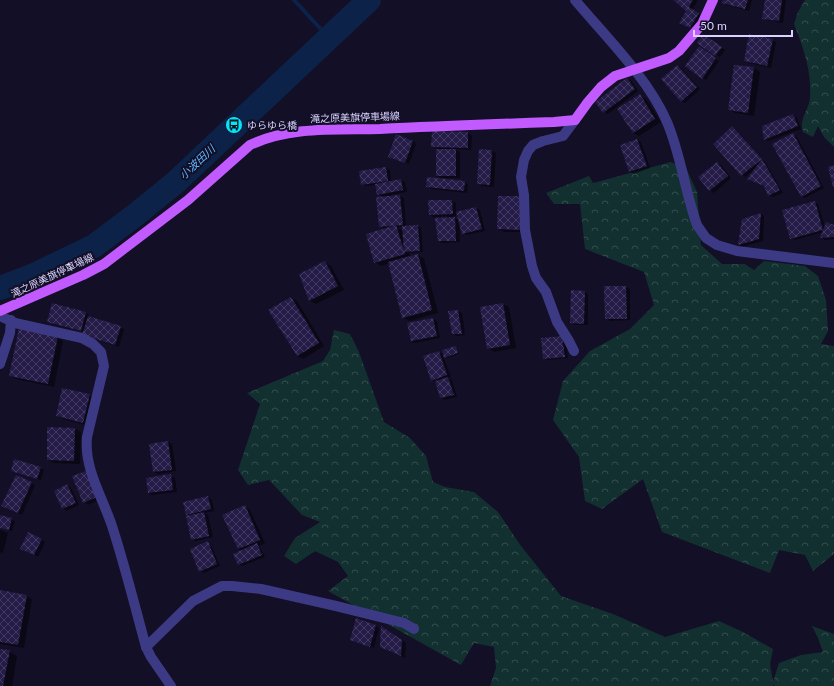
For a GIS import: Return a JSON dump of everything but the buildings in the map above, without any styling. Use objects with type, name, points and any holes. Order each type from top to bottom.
[{"type":"main road","points":[[575,120],[601,87],[616,76],[669,58],[679,51],[702,24],[713,0]]},
{"type":"main road","name":"滝之原美旗停車場線","points":[[0,310],[83,275],[104,264],[188,200],[250,145],[262,139],[293,132],[331,129],[554,122],[575,120]]},
{"type":"street","points":[[575,0],[634,69],[658,104],[667,124],[697,225],[706,238],[717,245],[737,251],[834,263]]},
{"type":"street","points":[[574,351],[557,322],[546,292],[536,278],[525,230],[524,195],[521,177],[526,155],[533,145],[562,136],[575,120]]},
{"type":"street","points":[[0,316],[15,323],[82,338],[93,344],[101,352],[104,366],[87,436],[86,448],[88,462],[92,476],[109,516],[121,553],[146,647],[171,686]]},
{"type":"street","points":[[0,364],[10,333],[10,320]]},
{"type":"street","points":[[146,647],[193,601],[222,586],[261,589],[404,623],[414,629]]},
{"type":"green space","points":[[805,0],[834,0],[834,147],[824,137],[818,126],[813,137],[803,132],[802,127],[810,100],[810,78],[804,51],[794,24],[798,12]]},
{"type":"green space","points":[[671,162],[687,170],[697,192],[701,245],[722,264],[745,264],[754,270],[764,261],[805,266],[818,276],[826,300],[828,331],[821,344],[834,346],[834,554],[813,571],[805,555],[779,550],[770,573],[662,532],[643,479],[602,509],[585,501],[579,457],[553,420],[563,381],[590,351],[630,329],[654,305],[644,272],[585,249],[580,204],[554,204],[546,193],[589,176],[593,183]]},
{"type":"green space","points":[[334,330],[350,334],[359,352],[384,422],[410,438],[426,456],[433,482],[445,487],[474,492],[498,512],[521,546],[561,596],[613,614],[665,637],[719,621],[743,632],[773,649],[770,664],[773,682],[779,663],[801,655],[823,652],[812,626],[834,634],[834,686],[774,686],[773,684],[773,686],[490,686],[496,668],[494,647],[474,643],[461,665],[328,591],[348,576],[338,562],[315,551],[296,564],[284,556],[295,538],[320,522],[302,515],[269,480],[248,485],[238,470],[260,404],[247,393],[323,361],[330,350]]},
{"type":"waterway","points":[[294,0],[329,38]]},
{"type":"waterway","name":"小波田川","points":[[0,288],[34,275],[94,246],[134,216],[176,182],[369,0]]},
{"type":"place","name":"ゆらゆら橋","points":[[234,125]]}]
